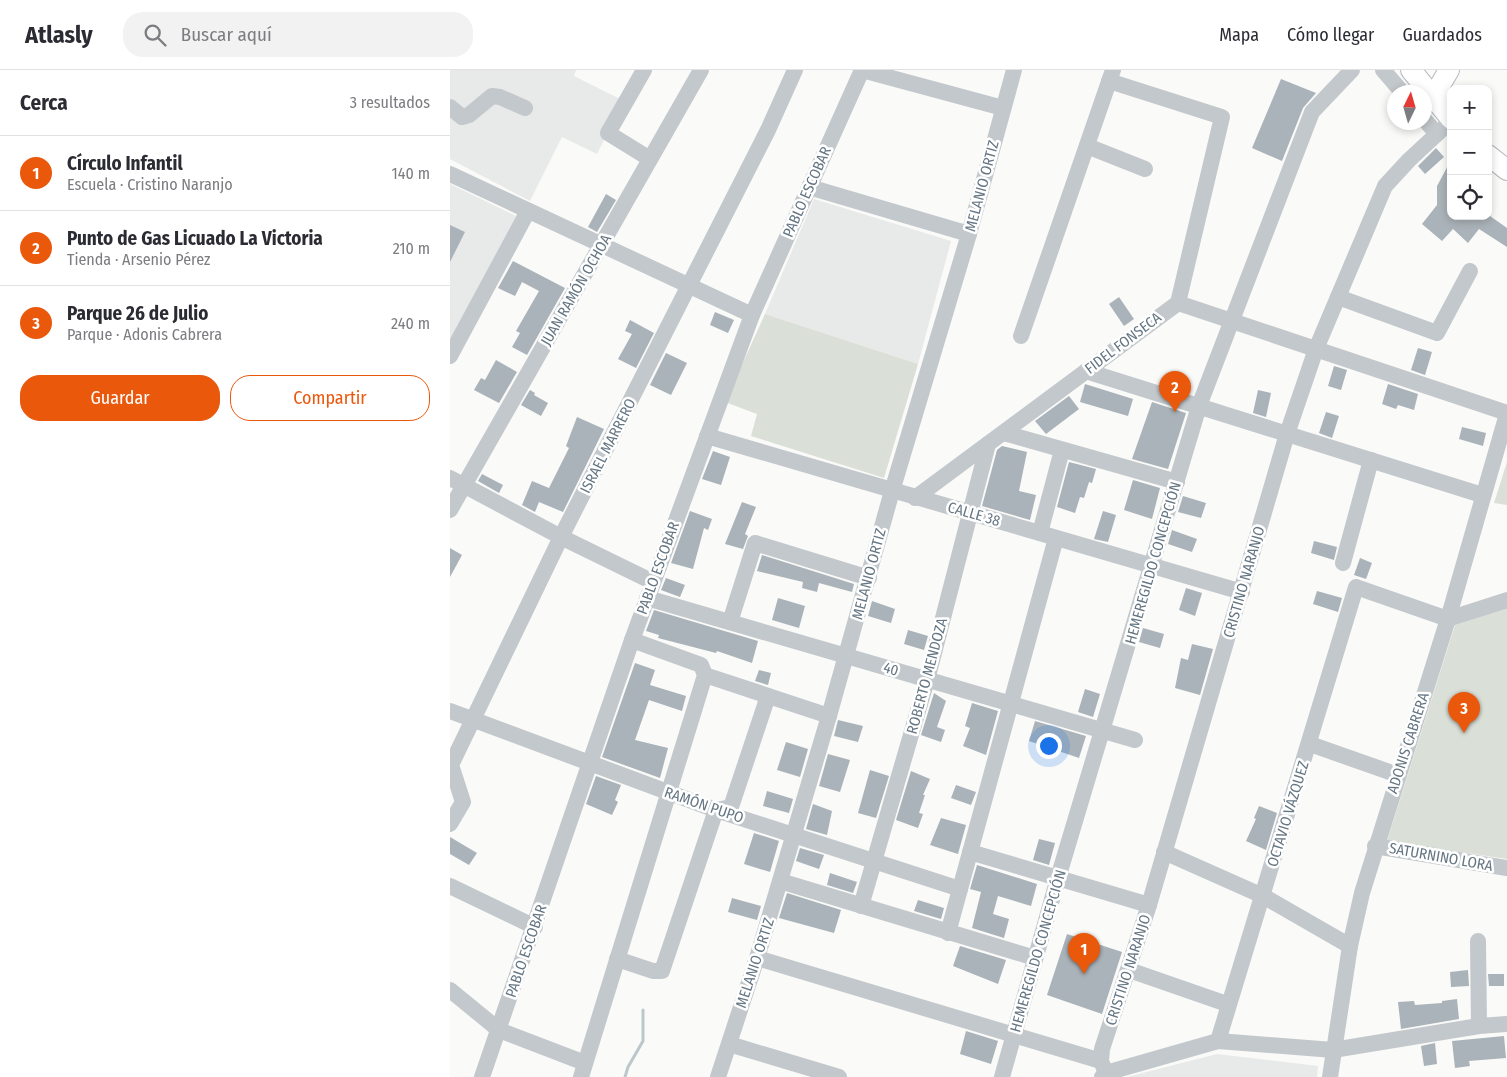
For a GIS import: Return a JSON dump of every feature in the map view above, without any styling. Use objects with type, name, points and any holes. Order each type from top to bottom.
[{"type":"main road","points":[[1411,70],[1447,114]]},
{"type":"main road","points":[[1447,114],[1439,87],[1449,70]]},
{"type":"main road","points":[[1492,158],[1507,170]]},
{"type":"street","points":[[644,70],[608,133],[650,159]]},
{"type":"street","name":"JUAN RAMÓN OCHOA","points":[[450,510],[457,482],[602,246],[701,70]]},
{"type":"street","name":"ISRAEL MARRERO","points":[[450,824],[463,802],[451,765],[561,538],[768,130],[795,70]]},
{"type":"street","points":[[862,70],[1004,108]]},
{"type":"street","name":"PABLO ESCOBAR","points":[[482,1077],[632,640],[752,315],[862,70]]},
{"type":"street","name":"MELANIO ORTIZ","points":[[718,1077],[757,958],[829,716],[892,491],[969,234],[1014,70]]},
{"type":"street","name":"HEMEREGILDO CONCEPCIÓN","points":[[1002,1077],[1058,878],[1104,731],[1199,406],[1312,112],[1352,70]]},
{"type":"street","points":[[1383,70],[1396,85]]},
{"type":"street","points":[[1021,336],[1111,76]]},
{"type":"street","name":"FIDEL FONSECA","points":[[915,498],[1178,303],[1222,117],[1111,76]]},
{"type":"street","points":[[450,107],[462,117],[469,115],[492,96],[500,96],[525,108]]},
{"type":"street","name":"CRISTINO NARANJO","points":[[1103,1070],[1102,1049],[1149,906],[1287,434],[1316,349],[1385,186],[1437,134],[1447,114]]},
{"type":"street","points":[[1432,128],[1437,134]]},
{"type":"street","points":[[1087,146],[1145,168]]},
{"type":"street","points":[[450,174],[752,315]]},
{"type":"street","points":[[809,187],[969,234]]},
{"type":"street","points":[[450,356],[528,211]]},
{"type":"street","points":[[1338,297],[1437,333],[1470,271]]},
{"type":"street","points":[[1178,303],[1507,414]]},
{"type":"street","points":[[1086,371],[1482,495]]},
{"type":"street","name":"ADONIS CABRERA","points":[[1330,1077],[1350,946],[1375,846],[1448,619],[1482,495],[1507,414]]},
{"type":"street","points":[[1004,433],[1177,482]]},
{"type":"street","name":"CALLE 38","points":[[707,436],[1242,592]]},
{"type":"street","name":"ROBERTO MENDOZA","points":[[861,906],[927,680],[988,444]]},
{"type":"street","points":[[1040,533],[1062,450]]},
{"type":"street","points":[[1343,562],[1372,460]]},
{"type":"street","points":[[457,482],[561,538],[653,582]]},
{"type":"street","points":[[948,933],[1056,538]]},
{"type":"street","points":[[730,622],[755,543],[868,578]]},
{"type":"street","name":"OCTAVIO VÁZQUEZ","points":[[1218,1041],[1227,1004],[1263,896],[1356,587],[1448,619]]},
{"type":"street","name":"40","points":[[647,598],[1135,740]]},
{"type":"street","points":[[1448,619],[1507,600]]},
{"type":"street","points":[[450,990],[499,1030],[583,1070],[705,675],[701,664],[632,640]]},
{"type":"street","points":[[705,675],[829,716]]},
{"type":"street","points":[[617,959],[653,971],[662,971],[716,810],[731,807],[768,696]]},
{"type":"street","name":"RAMÓN PUPO","points":[[450,711],[716,810],[960,888]]},
{"type":"street","points":[[1310,744],[1398,775]]},
{"type":"street","name":"SATURNINO LORA","points":[[1375,846],[1507,868]]},
{"type":"street","points":[[970,852],[1149,906]]},
{"type":"street","points":[[1164,852],[1263,896],[1350,946]]},
{"type":"street","points":[[780,882],[1035,958]]},
{"type":"street","points":[[450,886],[535,927]]},
{"type":"street","points":[[1478,941],[1480,1026]]},
{"type":"street","points":[[757,958],[1014,1036],[1103,1070],[1218,1041],[1333,1050],[1480,1026],[1507,1024]]},
{"type":"street","points":[[1129,970],[1227,1004]]},
{"type":"street","points":[[729,1044],[839,1077]]},
{"type":"shaded area","points":[[450,70],[576,70],[574,76],[624,101],[597,154],[562,137],[530,201],[450,159]]},
{"type":"shaded area","points":[[450,184],[516,216],[450,340]]},
{"type":"shaded area","points":[[814,199],[951,241],[918,364],[765,314]]},
{"type":"shaded area","points":[[765,314],[918,364],[884,478],[751,436],[757,414],[725,402]]},
{"type":"shaded area","points":[[1507,462],[1507,505],[1494,503]]},
{"type":"shaded area","points":[[1507,608],[1507,859],[1387,841],[1455,625]]},
{"type":"shaded area","points":[[1217,1054],[1318,1066],[1317,1077],[1127,1077]]},
{"type":"building","points":[[1281,79],[1316,93],[1303,108],[1282,161],[1252,148]]},
{"type":"building","points":[[1436,148],[1444,157],[1425,174],[1418,166]]},
{"type":"building","points":[[1447,167],[1447,220],[1492,220],[1492,217],[1507,228],[1507,247],[1479,229],[1468,243],[1453,229],[1442,241],[1422,224],[1437,205],[1437,186]]},
{"type":"building","points":[[606,194],[616,200],[597,232],[588,227]]},
{"type":"building","points":[[450,225],[465,232],[450,262]]},
{"type":"building","points":[[513,261],[565,288],[527,355],[512,347],[520,333],[516,331],[539,291],[522,282],[515,296],[498,288]]},
{"type":"building","points":[[1119,297],[1134,319],[1124,326],[1109,304]]},
{"type":"building","points":[[715,312],[734,320],[728,333],[710,325]]},
{"type":"building","points":[[630,320],[654,333],[636,368],[618,359],[632,334],[625,331]]},
{"type":"building","points":[[1418,348],[1432,352],[1425,375],[1411,370]]},
{"type":"building","points":[[666,353],[687,363],[671,395],[650,385]]},
{"type":"building","points":[[496,360],[517,372],[499,403],[474,390],[481,378],[485,380]]},
{"type":"building","points":[[1334,366],[1347,370],[1341,390],[1328,386]]},
{"type":"building","points":[[1085,384],[1133,399],[1128,416],[1080,402]]},
{"type":"building","points":[[1388,384],[1418,394],[1414,410],[1398,405],[1396,409],[1382,404]]},
{"type":"building","points":[[530,390],[535,393],[534,395],[548,403],[541,416],[521,405]]},
{"type":"building","points":[[1258,390],[1271,393],[1266,417],[1253,413]]},
{"type":"building","points":[[1069,396],[1079,409],[1046,434],[1035,421]]},
{"type":"building","points":[[1152,402],[1186,413],[1168,469],[1132,459]]},
{"type":"building","points":[[1326,412],[1339,416],[1332,438],[1319,433]]},
{"type":"building","points":[[577,417],[604,429],[563,512],[539,502],[535,512],[522,505],[532,481],[549,488],[569,448],[566,446]]},
{"type":"building","points":[[1462,427],[1486,433],[1483,446],[1459,439]]},
{"type":"building","points":[[1002,446],[1027,452],[1019,491],[1036,495],[1030,520],[982,506],[997,450]]},
{"type":"building","points":[[713,451],[730,457],[721,485],[702,479]]},
{"type":"building","points":[[1069,462],[1096,469],[1092,483],[1089,482],[1084,498],[1080,497],[1075,513],[1057,507]]},
{"type":"building","points":[[482,474],[503,485],[499,493],[478,481]]},
{"type":"building","points":[[1133,480],[1160,488],[1152,519],[1124,510]]},
{"type":"building","points":[[1183,496],[1206,503],[1201,518],[1178,512]]},
{"type":"building","points":[[742,502],[756,507],[745,534],[748,536],[743,549],[725,544]]},
{"type":"building","points":[[690,511],[712,519],[708,530],[704,528],[693,569],[671,563]]},
{"type":"building","points":[[1103,511],[1116,515],[1108,542],[1094,539]]},
{"type":"building","points":[[1172,530],[1197,539],[1192,552],[1168,544]]},
{"type":"building","points":[[1314,541],[1337,547],[1334,560],[1311,553]]},
{"type":"building","points":[[450,548],[462,555],[450,577]]},
{"type":"building","points":[[762,555],[854,584],[852,592],[819,583],[817,592],[802,588],[803,582],[757,571]]},
{"type":"building","points":[[1360,558],[1372,563],[1366,579],[1354,575]]},
{"type":"building","points":[[666,578],[685,585],[680,597],[661,590]]},
{"type":"building","points":[[1186,588],[1202,593],[1195,616],[1179,610]]},
{"type":"building","points":[[1317,591],[1342,598],[1338,612],[1313,604]]},
{"type":"building","points":[[778,598],[805,606],[799,628],[772,620]]},
{"type":"building","points":[[872,601],[895,609],[891,623],[868,616]]},
{"type":"building","points":[[654,610],[758,641],[752,663],[717,651],[716,653],[658,638],[659,635],[646,631]]},
{"type":"building","points":[[1143,628],[1164,634],[1160,648],[1139,642]]},
{"type":"building","points":[[908,630],[928,636],[924,650],[904,644]]},
{"type":"building","points":[[1192,644],[1213,649],[1200,695],[1175,688],[1181,658],[1188,660]]},
{"type":"building","points":[[635,663],[655,670],[650,685],[686,696],[682,711],[649,700],[635,740],[668,748],[660,778],[602,757]]},
{"type":"building","points":[[759,670],[771,673],[768,685],[755,681]]},
{"type":"building","points":[[1085,689],[1100,694],[1093,717],[1078,712]]},
{"type":"building","points":[[934,693],[946,701],[937,727],[945,730],[941,742],[921,735]]},
{"type":"building","points":[[972,703],[998,711],[986,755],[963,746],[970,728],[965,726]]},
{"type":"building","points":[[838,720],[863,726],[858,742],[834,736]]},
{"type":"building","points":[[1035,721],[1086,736],[1079,758],[1029,741]]},
{"type":"building","points":[[786,742],[808,749],[800,777],[777,770]]},
{"type":"building","points":[[828,754],[850,760],[840,792],[819,786]]},
{"type":"building","points":[[870,770],[889,776],[876,818],[858,813]]},
{"type":"building","points":[[911,771],[930,779],[923,795],[925,795],[919,813],[923,814],[918,828],[896,820]]},
{"type":"building","points":[[596,776],[621,785],[615,800],[618,802],[612,815],[586,804]]},
{"type":"building","points":[[956,785],[976,792],[971,805],[951,798]]},
{"type":"building","points":[[767,791],[793,799],[789,813],[763,806]]},
{"type":"building","points":[[813,804],[832,811],[827,835],[806,829]]},
{"type":"building","points":[[1259,806],[1277,813],[1266,850],[1246,841],[1256,819],[1254,818]]},
{"type":"building","points":[[941,818],[966,825],[958,854],[930,845]]},
{"type":"building","points":[[754,833],[779,841],[770,872],[744,864]]},
{"type":"building","points":[[450,837],[477,853],[469,865],[450,854]]},
{"type":"building","points":[[1039,839],[1055,843],[1049,865],[1033,860]]},
{"type":"building","points":[[800,848],[824,855],[819,869],[796,861]]},
{"type":"building","points":[[977,865],[1037,884],[1031,906],[998,896],[993,914],[1009,919],[1004,938],[972,928],[981,892],[970,889]]},
{"type":"building","points":[[830,873],[857,882],[853,893],[827,885]]},
{"type":"building","points":[[787,893],[841,910],[834,933],[779,918]]},
{"type":"building","points":[[732,898],[761,906],[757,920],[728,912]]},
{"type":"building","points":[[918,900],[944,908],[941,919],[914,911]]},
{"type":"building","points":[[1067,934],[1122,952],[1102,1014],[1047,995]]},
{"type":"building","points":[[960,946],[1006,960],[998,984],[953,966]]},
{"type":"building","points":[[1468,970],[1469,986],[1451,987],[1450,972]]},
{"type":"building","points":[[1488,974],[1504,974],[1504,986],[1489,986]]},
{"type":"building","points":[[1457,999],[1459,1019],[1401,1029],[1398,1002],[1414,1001],[1415,1005],[1442,1003],[1442,1001]]},
{"type":"building","points":[[966,1031],[998,1041],[991,1064],[960,1054]]},
{"type":"building","points":[[1504,1036],[1506,1058],[1469,1061],[1470,1066],[1455,1068],[1452,1041]]},
{"type":"building","points":[[1435,1043],[1437,1064],[1424,1066],[1421,1046]]},
{"type":"waterway","points":[[625,1077],[628,1067],[643,1041],[643,1010]]},
{"type":"place","name":"Punto de Gas Licuado La Victoria","points":[[1175,412]]},
{"type":"place","name":"Parque 26 de Julio","points":[[1464,733]]},
{"type":"place","name":"Círculo Infantil","points":[[1084,974]]}]
